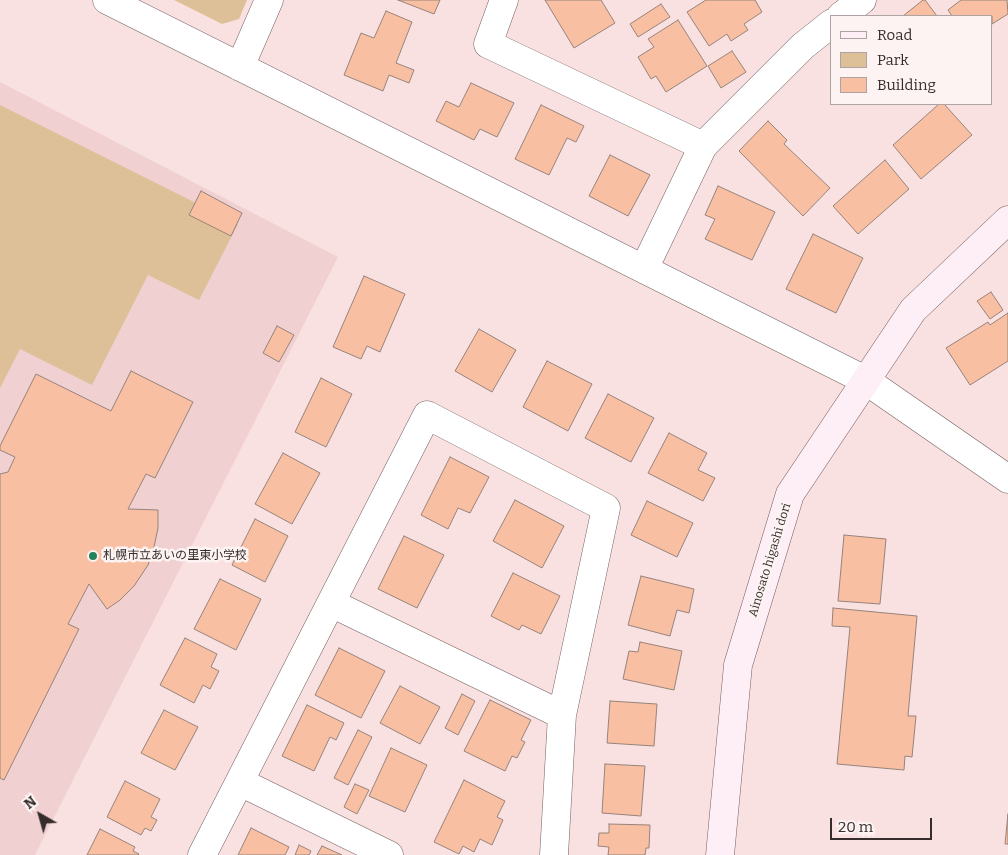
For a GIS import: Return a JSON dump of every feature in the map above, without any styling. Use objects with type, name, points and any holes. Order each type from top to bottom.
[{"type":"street","points":[[107,0],[865,380],[1008,479]]},
{"type":"street","points":[[240,67],[269,0]]},
{"type":"street","points":[[504,0],[488,44],[703,146]]},
{"type":"street","points":[[842,15],[862,0]]},
{"type":"street","points":[[644,270],[703,146],[803,46],[830,26]]},
{"type":"street","name":"Ainosato higashi dori","points":[[720,855],[740,655],[790,494],[912,310],[1008,220]]},
{"type":"street","points":[[202,855],[427,414],[606,508],[562,715],[554,855]]},
{"type":"street","points":[[331,603],[562,715]]},
{"type":"street","points":[[240,782],[389,855]]},
{"type":"shaded area","name":"札幌市立あいの里東小学校","points":[[0,82],[338,257],[35,855],[0,855]]},
{"type":"green space","points":[[174,0],[247,0],[239,19],[222,24]]},
{"type":"green space","points":[[0,105],[238,224],[199,300],[148,275],[92,385],[20,349],[0,388]]},
{"type":"building","points":[[398,0],[440,0],[434,14]]},
{"type":"building","points":[[545,0],[601,0],[615,23],[574,48]]},
{"type":"building","points":[[706,0],[755,0],[762,12],[744,24],[748,30],[731,41],[727,34],[709,46],[687,12]]},
{"type":"building","points":[[925,0],[936,15],[904,15]]},
{"type":"building","points":[[961,0],[1007,0],[1008,14],[993,23],[993,15],[951,15],[948,10]]},
{"type":"building","points":[[661,4],[670,17],[638,37],[630,24]]},
{"type":"building","points":[[386,11],[412,22],[396,63],[414,70],[409,83],[389,75],[383,91],[344,75],[361,33],[374,38]]},
{"type":"building","points":[[678,20],[707,66],[666,92],[656,76],[651,79],[638,57],[654,47],[648,39]]},
{"type":"building","points":[[732,51],[746,72],[721,88],[708,66]]},
{"type":"building","points":[[471,83],[514,103],[497,137],[480,129],[474,140],[436,121],[446,101],[459,107]]},
{"type":"building","points":[[541,105],[584,126],[576,142],[567,138],[549,175],[515,159]]},
{"type":"building","points":[[938,105],[945,105],[972,135],[921,179],[893,145]]},
{"type":"building","points":[[768,121],[787,140],[784,144],[830,188],[803,216],[739,151]]},
{"type":"building","points":[[610,155],[650,175],[628,216],[589,196]]},
{"type":"building","points":[[885,160],[909,189],[858,234],[833,206]]},
{"type":"building","points":[[718,186],[775,212],[752,260],[705,239],[715,219],[705,215]]},
{"type":"building","points":[[201,191],[242,213],[231,236],[189,215]]},
{"type":"building","points":[[813,234],[863,258],[836,313],[786,289]]},
{"type":"building","points":[[364,276],[405,294],[380,352],[367,346],[361,359],[333,347]]},
{"type":"building","points":[[991,292],[1003,310],[990,319],[977,301]]},
{"type":"building","points":[[1008,313],[1008,361],[970,385],[946,348],[988,322],[990,325]]},
{"type":"building","points":[[277,326],[294,335],[279,362],[263,353]]},
{"type":"building","points":[[479,329],[516,350],[492,392],[455,371]]},
{"type":"building","points":[[547,361],[592,384],[568,431],[523,407]]},
{"type":"building","points":[[131,371],[193,402],[155,478],[146,474],[128,509],[158,510],[158,528],[154,547],[148,565],[134,586],[120,600],[107,609],[89,584],[68,624],[79,629],[4,780],[0,778],[0,474],[8,472],[15,457],[0,450],[0,446],[36,374],[111,411]]},
{"type":"building","points":[[321,378],[352,394],[326,447],[295,432]]},
{"type":"building","points":[[608,394],[654,418],[631,462],[585,438]]},
{"type":"building","points":[[669,433],[707,453],[698,470],[715,478],[703,501],[648,473]]},
{"type":"building","points":[[283,453],[320,473],[292,524],[255,504]]},
{"type":"building","points":[[450,457],[489,477],[470,513],[458,508],[448,529],[421,515]]},
{"type":"building","points":[[515,500],[564,526],[542,568],[493,541]]},
{"type":"building","points":[[647,501],[693,523],[677,557],[631,535]]},
{"type":"building","points":[[255,519],[288,536],[265,582],[232,565]]},
{"type":"building","points":[[844,535],[886,539],[880,604],[838,601]]},
{"type":"building","points":[[404,536],[444,555],[417,608],[378,589]]},
{"type":"building","points":[[513,573],[560,596],[541,634],[522,625],[519,630],[491,616]]},
{"type":"building","points":[[641,576],[694,589],[689,613],[677,610],[670,636],[628,625]]},
{"type":"building","points":[[220,579],[261,599],[236,650],[194,629]]},
{"type":"building","points":[[833,608],[917,616],[908,716],[916,716],[912,757],[905,756],[904,770],[837,764],[850,627],[832,626]]},
{"type":"building","points":[[185,638],[217,654],[211,667],[219,671],[210,689],[203,685],[194,703],[160,685]]},
{"type":"building","points":[[640,642],[682,651],[674,690],[623,679],[629,651],[638,652]]},
{"type":"building","points":[[339,648],[385,671],[361,718],[315,695]]},
{"type":"building","points":[[400,686],[440,707],[420,744],[380,723]]},
{"type":"building","points":[[462,694],[475,701],[458,735],[445,728]]},
{"type":"building","points":[[490,700],[531,720],[521,740],[525,742],[517,758],[512,756],[505,771],[464,751]]},
{"type":"building","points":[[610,701],[657,704],[654,746],[607,743]]},
{"type":"building","points":[[307,705],[344,723],[336,740],[330,737],[314,771],[282,756]]},
{"type":"building","points":[[164,710],[198,727],[175,770],[141,753]]},
{"type":"building","points":[[358,730],[372,737],[348,785],[334,778]]},
{"type":"building","points":[[391,748],[427,765],[405,812],[369,796]]},
{"type":"building","points":[[605,764],[645,766],[641,816],[602,813]]},
{"type":"building","points":[[464,780],[505,801],[497,817],[503,820],[492,845],[480,839],[474,852],[463,846],[459,854],[434,842]]},
{"type":"building","points":[[125,781],[160,799],[151,817],[157,820],[151,831],[145,828],[141,835],[107,817]]},
{"type":"building","points":[[355,784],[369,790],[357,814],[344,807]]},
{"type":"building","points":[[1008,814],[1008,844],[1005,844]]},
{"type":"building","points":[[609,824],[650,825],[649,848],[646,848],[645,855],[608,855],[609,847],[598,846],[599,833],[609,833]]},
{"type":"building","points":[[251,828],[289,847],[285,855],[238,855]]},
{"type":"building","points":[[100,829],[135,847],[133,851],[139,854],[87,855]]},
{"type":"building","points":[[299,845],[311,851],[309,855],[295,855]]},
{"type":"building","points":[[322,846],[342,855],[317,855]]},
{"type":"place","name":"札幌市立あいの里東小学校","points":[[93,556]]}]
